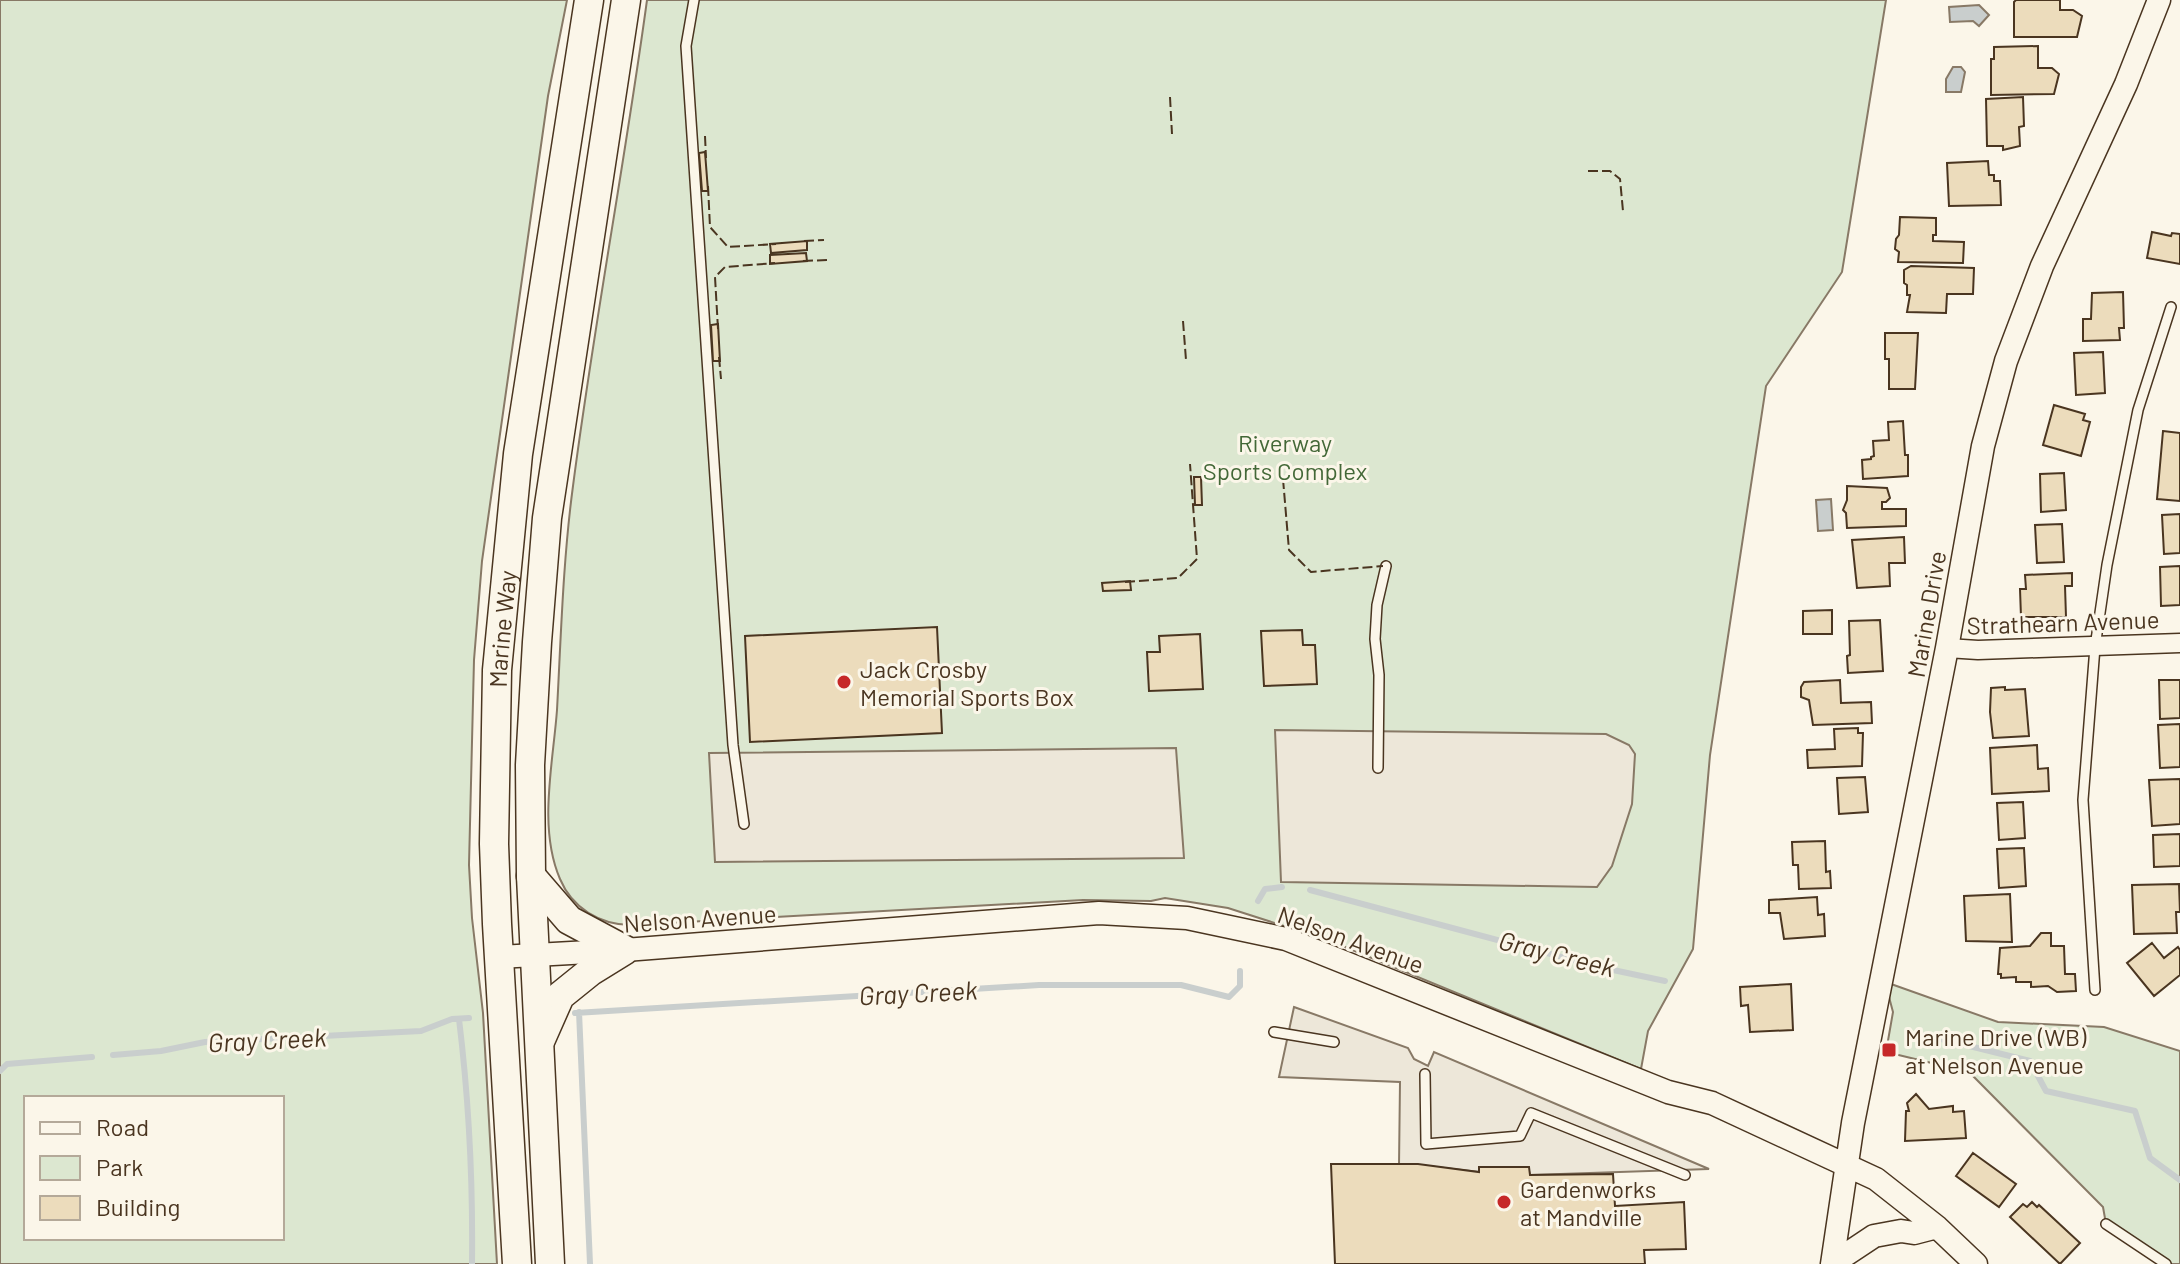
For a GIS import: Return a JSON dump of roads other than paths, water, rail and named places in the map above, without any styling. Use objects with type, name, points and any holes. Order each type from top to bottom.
[{"type":"main road","name":"Marine Way","points":[[517,1264],[494,844],[497,670],[518,454],[589,0]]},
{"type":"main road","name":"Marine Way","points":[[550,1264],[531,876],[530,765],[547,518],[626,0]]},
{"type":"main road","points":[[531,876],[569,920],[625,950]]},
{"type":"main road","points":[[539,1043],[560,996],[591,971],[625,950]]},
{"type":"street","name":"Marine Drive","points":[[1832,1264],[1847,1165],[1983,446],[2006,361],[2042,266],[2126,84],[2159,0]]},
{"type":"street","name":"Strathearn Avenue","points":[[1947,648],[1978,650],[2180,643]]},
{"type":"street","name":"Nelson Avenue","points":[[498,957],[1099,913],[1187,918],[1286,939],[1668,1092],[1712,1103],[1876,1179],[1937,1227],[1976,1264]]},
{"type":"street","points":[[1832,1264],[1874,1236],[1888,1232],[1914,1233],[1937,1227]]},
{"type":"lane","points":[[694,0],[686,46],[732,729],[744,824]]},
{"type":"lane","points":[[2095,990],[2083,800],[2095,647],[2107,565],[2138,410],[2171,307]]},
{"type":"lane","points":[[1378,768],[1379,675],[1375,639],[1377,605],[1386,566]]},
{"type":"lane","points":[[1274,1032],[1334,1042]]},
{"type":"lane","points":[[1425,1074],[1426,1144],[1520,1136],[1531,1113],[1685,1175]]},
{"type":"lane","points":[[2106,1224],[2166,1264]]},
{"type":"waterway","name":"Gray Creek","points":[[1258,901],[1265,889],[1282,887]]},
{"type":"waterway","name":"Gray Creek","points":[[1310,890],[1599,967],[1665,981]]},
{"type":"waterway","name":"Gray Creek","points":[[575,1013],[1039,985],[1181,985],[1229,997],[1240,986],[1240,971]]},
{"type":"waterway","points":[[579,1012],[590,1264]]},
{"type":"waterway","name":"Gray Creek","points":[[113,1055],[161,1051],[205,1042],[421,1031],[452,1019],[469,1018]]},
{"type":"waterway","points":[[459,1019],[470,1141],[472,1264]]},
{"type":"waterway","name":"Gray Creek","points":[[1925,1035],[2030,1061],[2046,1091],[2135,1111],[2150,1158],[2180,1180]]},
{"type":"waterway","name":"Gray Creek","points":[[0,1071],[7,1064],[92,1057]]},
{"type":"place","name":"Jack Crosby Memorial Sports Box","points":[[844,682]]},
{"type":"place","name":"Marine Drive (WB) at Nelson Avenue","points":[[1889,1050]]},
{"type":"place","name":"Gardenworks at Mandville","points":[[1504,1202]]},
{"type":"park label","name":"Riverway Sports Complex","points":[[1285,456]]}]
